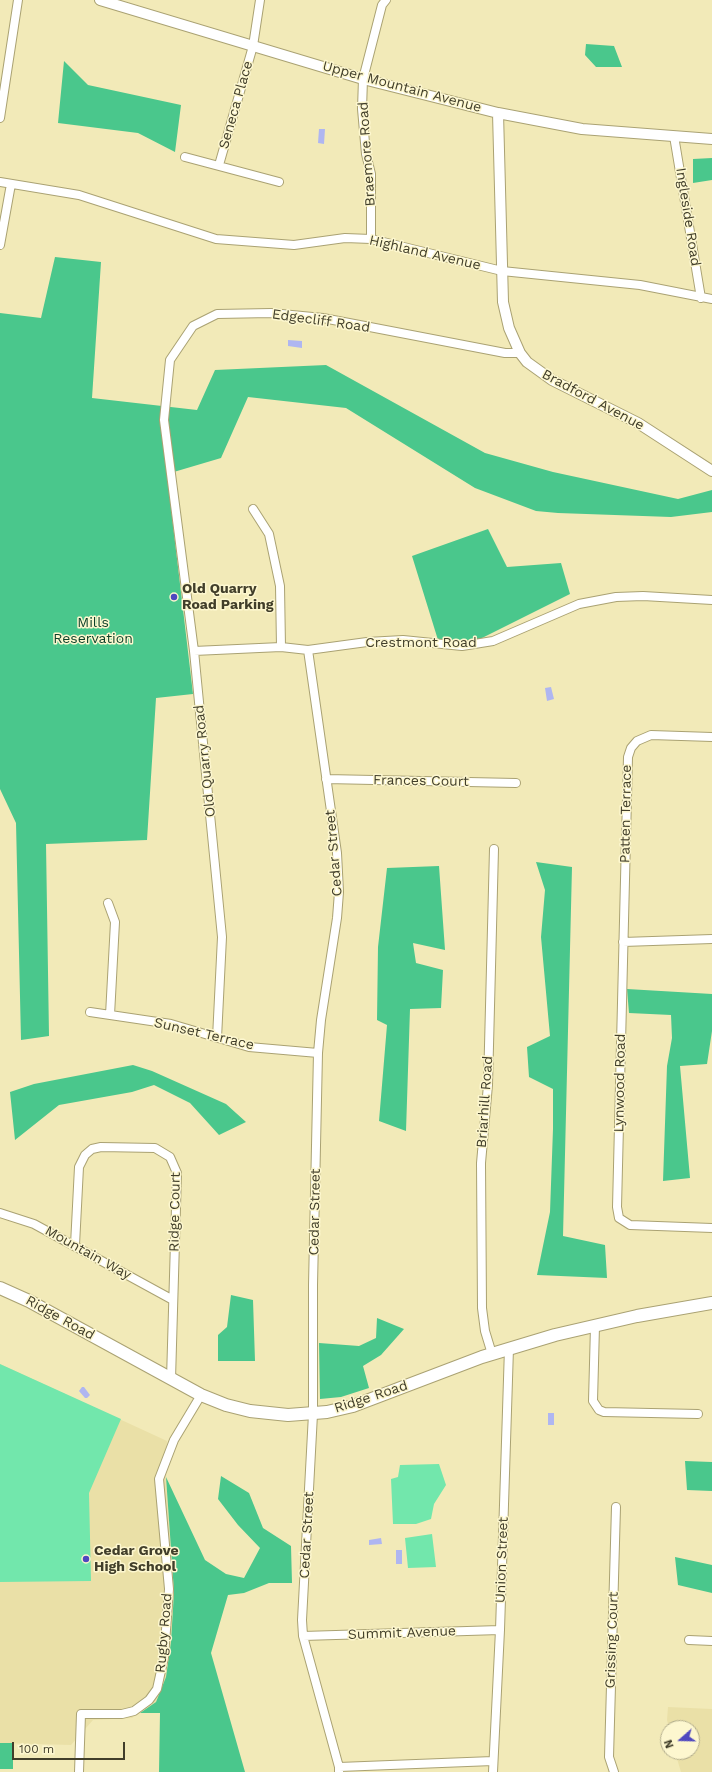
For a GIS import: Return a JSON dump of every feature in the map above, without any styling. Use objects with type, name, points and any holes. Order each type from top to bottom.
[{"type":"main road","name":"Ridge Road","points":[[0,1288],[29,1301],[201,1395],[250,1411],[281,1414],[313,1414],[340,1409],[366,1402],[509,1348],[637,1316],[712,1303]]},
{"type":"street","points":[[0,118],[18,0]]},
{"type":"street","name":"Upper Mountain Avenue","points":[[100,0],[363,79],[498,113],[582,128],[712,139]]},
{"type":"street","name":"Seneca Place","points":[[219,165],[253,46],[260,0]]},
{"type":"street","name":"Braemore Road","points":[[371,239],[371,174],[366,154],[362,109],[363,79],[382,5],[386,0]]},
{"type":"street","name":"Bradford Avenue","points":[[498,113],[502,272],[505,317],[520,353],[532,365],[552,380],[638,423],[712,471]]},
{"type":"street","name":"Ingleside Road","points":[[674,136],[701,298]]},
{"type":"street","name":"Seneca Place","points":[[185,157],[279,182]]},
{"type":"street","name":"Highland Avenue","points":[[0,182],[79,195],[216,239],[294,245],[345,238],[371,239],[502,272],[640,285],[712,299]]},
{"type":"street","points":[[0,245],[11,184]]},
{"type":"street","name":"Edgecliff Road","points":[[171,485],[164,420],[170,360],[193,326],[217,314],[271,313],[323,318],[505,353],[520,353]]},
{"type":"street","name":"Old Quarry Road","points":[[171,485],[194,651],[222,937],[217,1038]]},
{"type":"street","points":[[253,509],[269,534],[280,586],[281,647]]},
{"type":"street","name":"Crestmont Road","points":[[194,651],[281,647],[308,650],[368,642],[403,640],[462,646],[493,642],[579,604],[616,597],[643,596],[712,600]]},
{"type":"street","name":"Cedar Street","points":[[308,650],[337,859],[339,892],[337,918],[321,1020],[318,1053],[313,1285],[313,1414],[302,1620],[303,1636],[339,1769]]},
{"type":"street","name":"Patten Terrace","points":[[623,942],[629,752],[637,741],[651,735],[712,737]]},
{"type":"street","name":"Frances Court","points":[[326,779],[516,783]]},
{"type":"street","name":"Briarhill Road","points":[[492,1354],[485,1331],[482,1308],[481,1163],[488,1085],[494,849]]},
{"type":"street","points":[[108,903],[115,922],[110,1015]]},
{"type":"street","points":[[623,942],[712,939]]},
{"type":"street","name":"Lynwood Road","points":[[623,942],[616,1207],[618,1214],[624,1222],[634,1226],[712,1228]]},
{"type":"street","name":"Sunset Terrace","points":[[90,1012],[171,1024],[249,1047],[318,1053]]},
{"type":"street","name":"Ridge Court","points":[[75,1245],[79,1167],[85,1154],[92,1149],[101,1147],[155,1148],[173,1160],[177,1173],[171,1379]]},
{"type":"street","name":"Mountain Way","points":[[0,1212],[34,1224],[75,1245],[173,1300]]},
{"type":"street","points":[[595,1326],[593,1401],[598,1410],[604,1412],[698,1414]]},
{"type":"street","name":"Union Street","points":[[493,1772],[500,1630],[509,1348]]},
{"type":"street","name":"Rugby Road","points":[[79,1772],[81,1714],[122,1714],[134,1711],[149,1700],[157,1689],[164,1657],[168,1589],[160,1479],[174,1440],[201,1395]]},
{"type":"street","name":"Grissing Court","points":[[614,1772],[609,1757],[616,1507]]},
{"type":"street","name":"Summit Avenue","points":[[303,1636],[500,1630]]},
{"type":"street","points":[[689,1640],[712,1642]]},
{"type":"street","points":[[339,1769],[494,1761]]},
{"type":"shaded area","name":"Cedar Grove High School","points":[[0,1364],[167,1441],[166,1477],[174,1592],[171,1642],[166,1677],[156,1702],[132,1718],[93,1720],[71,1745],[0,1743]]},
{"type":"shaded area","points":[[668,1707],[712,1709],[712,1772],[681,1772],[677,1760],[700,1760],[700,1720],[667,1720]]},
{"type":"green space","points":[[586,44],[614,46],[622,67],[596,67],[585,55]]},
{"type":"green space","points":[[64,61],[88,85],[181,105],[175,152],[138,133],[58,123]]},
{"type":"green space","points":[[712,158],[712,180],[693,183],[693,159]]},
{"type":"green space","name":"Mills Reservation","points":[[55,257],[101,262],[92,398],[197,410],[215,370],[326,365],[485,453],[553,472],[678,499],[712,490],[712,512],[671,517],[536,511],[475,488],[346,408],[248,397],[221,458],[167,474],[193,694],[156,698],[147,840],[46,844],[49,1036],[21,1040],[16,823],[0,789],[0,313],[41,318]]},
{"type":"green space","points":[[488,529],[507,567],[561,563],[570,594],[478,640],[438,640],[412,556]]},
{"type":"green space","points":[[536,862],[572,867],[563,1236],[605,1245],[607,1278],[537,1275],[550,1212],[553,1089],[529,1077],[527,1047],[550,1036],[541,937],[545,890]]},
{"type":"green space","points":[[439,866],[445,950],[413,943],[416,963],[443,970],[441,1008],[410,1009],[406,1131],[379,1121],[387,1025],[377,1020],[378,947],[387,868]]},
{"type":"green space","points":[[627,989],[712,994],[712,1031],[707,1064],[680,1066],[690,1178],[663,1181],[667,1066],[672,1038],[671,1015],[629,1013]]},
{"type":"green space","points":[[133,1065],[152,1071],[226,1104],[246,1122],[219,1135],[190,1103],[154,1085],[132,1092],[59,1105],[15,1140],[10,1092],[34,1084]]},
{"type":"green space","points":[[231,1295],[253,1300],[255,1361],[218,1361],[218,1335],[227,1327]]},
{"type":"green space","points":[[377,1318],[404,1329],[381,1355],[363,1366],[369,1388],[341,1397],[320,1399],[319,1343],[359,1346],[376,1338]]},
{"type":"green space","points":[[0,1364],[121,1419],[89,1493],[91,1581],[0,1582]]},
{"type":"green space","points":[[685,1461],[712,1462],[712,1491],[687,1490]]},
{"type":"green space","points":[[439,1464],[446,1485],[434,1504],[431,1519],[416,1524],[393,1524],[391,1479],[398,1477],[400,1465]]},
{"type":"green space","points":[[221,1476],[249,1493],[263,1528],[291,1546],[292,1583],[269,1583],[244,1593],[228,1595],[211,1653],[245,1772],[159,1772],[160,1713],[140,1713],[156,1702],[166,1677],[171,1642],[174,1592],[166,1477],[205,1560],[226,1574],[244,1578],[260,1548],[238,1525],[218,1499]]},
{"type":"green space","points":[[432,1534],[436,1567],[408,1568],[405,1538]]},
{"type":"green space","points":[[675,1557],[712,1565],[712,1593],[678,1585]]},
{"type":"green space","points":[[0,1743],[13,1743],[13,1769],[0,1769]]},
{"type":"water","points":[[319,129],[325,129],[324,144],[318,143]]},
{"type":"water","points":[[288,340],[302,341],[302,348],[288,346]]},
{"type":"water","points":[[551,687],[554,699],[547,701],[545,688]]},
{"type":"water","points":[[82,1387],[84,1387],[90,1395],[87,1398],[85,1398],[79,1391]]},
{"type":"water","points":[[548,1413],[554,1413],[554,1425],[548,1425]]},
{"type":"water","points":[[381,1538],[382,1544],[369,1545],[369,1540]]},
{"type":"water","points":[[396,1550],[402,1550],[402,1564],[396,1564]]},
{"type":"place","name":"Old Quarry Road Parking","points":[[174,597]]},
{"type":"place","name":"Cedar Grove High School","points":[[86,1559]]}]
